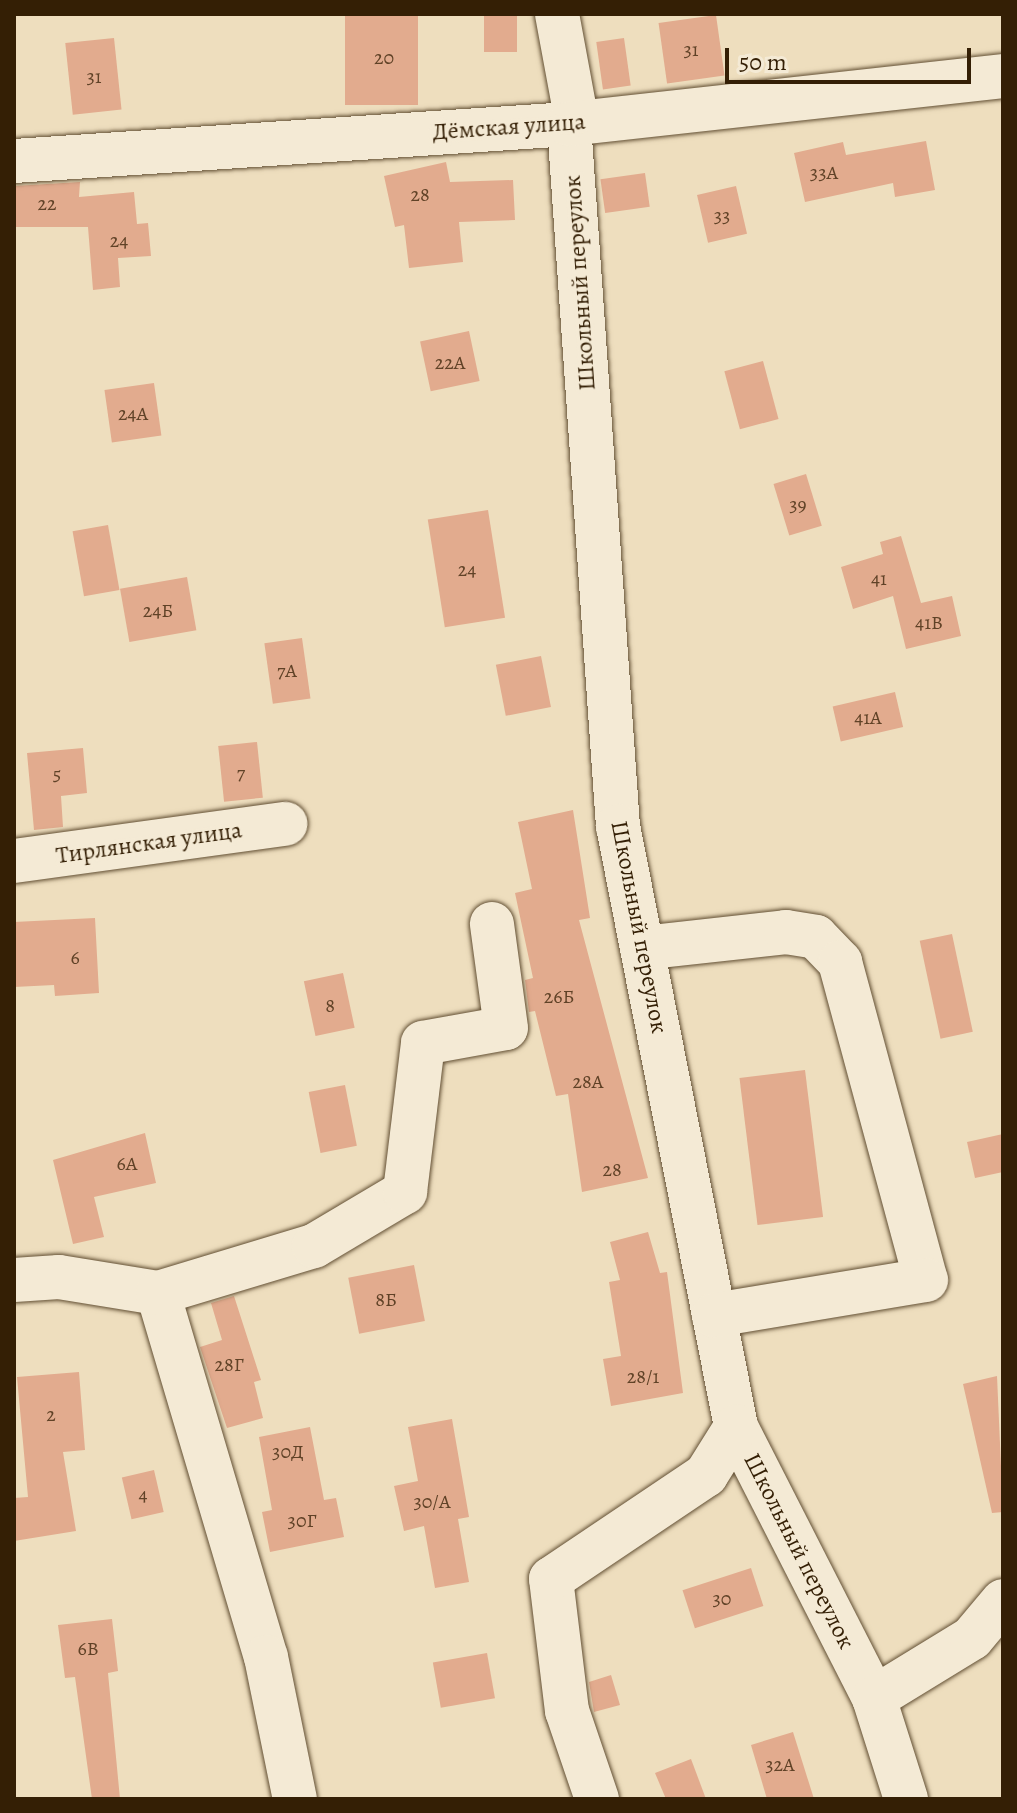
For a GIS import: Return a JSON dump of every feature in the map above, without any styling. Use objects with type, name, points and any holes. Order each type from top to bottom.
[{"type":"street","name":"Школьный переулок","points":[[557,14],[574,106],[569,124],[618,826],[736,1427],[874,1698],[906,1799]]},
{"type":"street","name":"Дёмская улица","points":[[14,161],[569,124],[1003,76]]},
{"type":"street","name":"Тирлянская улица","points":[[14,861],[285,824]]},
{"type":"street","points":[[14,1280],[59,1277],[158,1293],[314,1246],[405,1192],[423,1043],[506,1028],[492,924]]},
{"type":"street","points":[[642,948],[786,932],[816,937],[840,962],[926,1280],[714,1315]]},
{"type":"street","points":[[158,1293],[266,1657],[295,1799]]},
{"type":"street","points":[[597,1799],[567,1711],[551,1579],[706,1475],[736,1427]]},
{"type":"street","points":[[874,1698],[972,1638],[1003,1601]]},
{"type":"building","points":[[345,14],[418,14],[418,105],[345,105]]},
{"type":"building","points":[[484,14],[517,14],[517,52],[484,52]]},
{"type":"building","points":[[716,15],[724,75],[667,83],[659,23]]},
{"type":"building","points":[[114,38],[122,110],[73,115],[65,43]]},
{"type":"building","points":[[624,38],[631,86],[603,89],[596,42]]},
{"type":"building","points":[[926,141],[935,190],[895,197],[893,183],[805,202],[794,153],[843,142],[846,155]]},
{"type":"building","points":[[446,162],[450,182],[513,180],[515,220],[459,222],[463,262],[409,268],[404,225],[395,227],[384,176]]},
{"type":"building","points":[[645,173],[650,207],[605,213],[600,179]]},
{"type":"building","points":[[80,182],[79,197],[134,192],[137,224],[148,223],[151,256],[118,258],[120,287],[93,290],[88,227],[14,227],[14,186]]},
{"type":"building","points":[[736,186],[747,234],[708,243],[697,195]]},
{"type":"building","points":[[469,331],[480,381],[431,391],[420,341]]},
{"type":"building","points":[[763,361],[779,419],[740,429],[724,371]]},
{"type":"building","points":[[154,383],[161,435],[112,442],[104,390]]},
{"type":"building","points":[[806,474],[822,526],[789,536],[773,484]]},
{"type":"building","points":[[488,510],[505,618],[445,627],[428,520]]},
{"type":"building","points":[[108,525],[119,590],[84,596],[73,531]]},
{"type":"building","points":[[901,536],[921,603],[952,596],[961,636],[906,649],[893,596],[853,609],[841,567],[883,554],[880,542]]},
{"type":"building","points":[[187,577],[196,630],[129,642],[120,589]]},
{"type":"building","points":[[302,638],[310,698],[273,704],[264,643]]},
{"type":"building","points":[[541,656],[551,707],[506,716],[496,665]]},
{"type":"building","points":[[895,692],[903,727],[841,741],[833,706]]},
{"type":"building","points":[[257,742],[263,798],[224,802],[218,746]]},
{"type":"building","points":[[83,748],[87,793],[61,796],[63,827],[34,830],[27,753]]},
{"type":"building","points":[[573,810],[590,918],[579,920],[648,1178],[582,1192],[568,1094],[556,1096],[535,1011],[529,1012],[525,980],[533,978],[515,893],[532,889],[518,822]]},
{"type":"building","points":[[95,918],[99,993],[55,996],[54,985],[14,987],[14,922]]},
{"type":"building","points":[[952,934],[973,1032],[941,1039],[920,941]]},
{"type":"building","points":[[343,973],[355,1028],[316,1036],[304,981]]},
{"type":"building","points":[[805,1070],[823,1217],[758,1225],[739,1078]]},
{"type":"building","points":[[345,1085],[357,1146],[321,1153],[309,1092]]},
{"type":"building","points":[[145,1133],[156,1183],[94,1197],[104,1237],[73,1244],[53,1160]]},
{"type":"building","points":[[1003,1134],[1003,1172],[975,1178],[967,1142]]},
{"type":"building","points":[[648,1232],[660,1273],[667,1272],[683,1393],[611,1406],[603,1359],[621,1356],[609,1282],[620,1280],[610,1242]]},
{"type":"building","points":[[414,1265],[425,1321],[359,1334],[348,1278]]},
{"type":"building","points":[[234,1296],[261,1380],[254,1382],[263,1418],[227,1428],[200,1347],[222,1340],[211,1303]]},
{"type":"building","points":[[79,1372],[85,1450],[63,1452],[76,1531],[14,1541],[14,1498],[28,1497],[17,1377]]},
{"type":"building","points":[[997,1376],[1003,1512],[992,1513],[963,1384]]},
{"type":"building","points":[[452,1419],[469,1517],[458,1519],[469,1582],[435,1588],[424,1526],[404,1531],[394,1486],[418,1481],[408,1427]]},
{"type":"building","points":[[310,1427],[324,1500],[336,1498],[344,1537],[270,1552],[262,1512],[272,1510],[259,1437]]},
{"type":"building","points":[[154,1470],[164,1512],[132,1519],[122,1477]]},
{"type":"building","points":[[751,1568],[763,1606],[695,1628],[683,1590]]},
{"type":"building","points":[[112,1619],[118,1671],[108,1673],[120,1799],[92,1799],[75,1677],[65,1678],[58,1625]]},
{"type":"building","points":[[487,1653],[495,1698],[441,1708],[433,1663]]},
{"type":"building","points":[[611,1675],[620,1705],[594,1712],[589,1682]]},
{"type":"building","points":[[793,1732],[814,1799],[767,1799],[751,1745]]},
{"type":"building","points":[[691,1759],[706,1799],[666,1799],[655,1773]]}]
